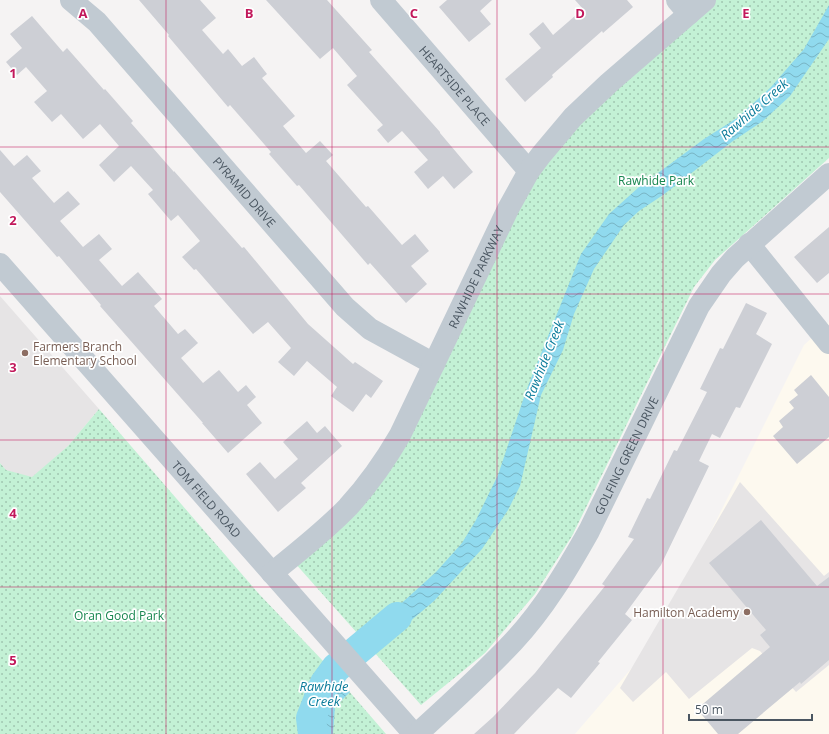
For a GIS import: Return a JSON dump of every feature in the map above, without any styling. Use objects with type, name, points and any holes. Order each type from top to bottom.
[{"type":"street","name":"PYRAMID DRIVE","points":[[71,0],[97,22],[345,307],[370,330],[434,364]]},
{"type":"street","name":"HEARTSIDE PLACE","points":[[381,0],[529,171]]},
{"type":"street","name":"RAWHIDE PARKWAY","points":[[272,573],[325,529],[348,507],[387,457],[400,435],[508,209],[529,171],[541,154],[573,117],[690,5]]},
{"type":"street","name":"GOLFING GREEN DRIVE","points":[[416,734],[480,676],[515,640],[566,572],[589,531],[699,306],[720,274],[749,244],[829,174]]},
{"type":"street","points":[[749,244],[829,344]]},
{"type":"street","name":"TOM FIELD ROAD","points":[[0,264],[416,734]]},
{"type":"shaded area","name":"Farmers Branch Elementary School","points":[[0,296],[99,409],[68,446],[32,478],[6,470],[0,463]]},
{"type":"shaded area","points":[[829,322],[829,734],[575,734],[636,663],[673,607],[804,345]]},
{"type":"shaded area","name":"Hamilton Academy","points":[[740,482],[824,576],[829,572],[829,665],[796,692],[760,651],[752,648],[689,699],[666,672],[633,702],[620,688]]},
{"type":"green space","name":"Rawhide Park","points":[[710,0],[829,0],[829,158],[715,260],[694,287],[572,536],[535,594],[485,653],[421,705],[294,562],[357,503],[531,174],[575,120]]},
{"type":"green space","name":"Oran Good Park","points":[[99,409],[259,594],[323,661],[386,734],[0,734],[0,463],[6,470],[32,477],[68,446]]},
{"type":"water","name":"Rawhide Creek","points":[[829,5],[829,39],[790,96],[763,121],[733,141],[663,195],[639,211],[624,225],[594,269],[574,314],[563,350],[541,395],[520,486],[508,510],[482,549],[434,601],[374,652],[358,635],[394,610],[436,572],[462,543],[476,520],[498,475],[526,391],[581,254],[609,214],[639,187],[704,139],[737,118],[771,87],[804,49]]},
{"type":"water","name":"Rawhide Creek","points":[[323,661],[350,692],[335,707],[333,734],[301,734],[302,706],[306,686]]},
{"type":"building","points":[[139,0],[200,0],[216,18],[202,30],[223,54],[228,49],[242,66],[254,57],[267,74],[262,78],[295,116],[283,126],[306,153],[320,141],[333,155],[326,161],[366,207],[368,206],[402,245],[415,234],[429,251],[411,266],[427,284],[406,303],[370,263],[368,265],[299,185],[297,186],[269,154],[271,152],[230,105],[228,107]]},
{"type":"building","points":[[266,0],[327,0],[372,50],[369,52],[440,132],[473,172],[454,189],[443,176],[428,189],[414,172],[428,160],[402,131],[388,143],[377,130],[383,125],[347,85],[357,76],[333,48],[320,59]]},
{"type":"building","points":[[447,0],[492,0],[480,11],[491,24],[469,42],[439,7]]},
{"type":"building","points":[[575,0],[627,0],[633,7],[603,33],[602,31],[552,75],[553,77],[525,102],[505,79],[541,48],[529,34],[543,22],[553,35],[583,9]]},
{"type":"building","points":[[32,16],[63,52],[67,48],[104,90],[105,89],[133,121],[131,123],[242,248],[244,247],[308,324],[353,364],[355,362],[383,381],[371,398],[366,394],[353,412],[331,396],[337,387],[307,361],[294,376],[278,362],[291,348],[268,322],[253,334],[196,269],[194,270],[182,257],[200,241],[178,215],[171,221],[148,194],[153,190],[131,166],[114,182],[99,165],[119,146],[100,124],[83,139],[61,114],[52,122],[34,102],[47,91],[26,67],[17,75],[6,62],[22,48],[10,34]]},
{"type":"building","points":[[0,150],[14,166],[27,155],[41,171],[32,178],[54,203],[68,191],[80,204],[60,221],[83,247],[99,234],[112,249],[99,260],[122,286],[138,272],[162,299],[154,306],[178,334],[185,329],[198,343],[181,358],[203,383],[219,370],[238,392],[246,385],[256,397],[247,405],[262,423],[228,453],[100,306],[101,305],[59,256],[57,257],[0,192]]},
{"type":"building","points":[[829,227],[829,273],[817,283],[794,257]]},
{"type":"building","points":[[746,303],[767,313],[756,334],[772,344],[740,408],[736,407],[720,438],[712,434],[699,461],[709,466],[661,565],[625,614],[632,620],[598,662],[600,663],[571,698],[558,688],[514,734],[474,734],[493,717],[535,673],[605,586],[602,584],[634,539],[628,537],[647,498],[650,499],[674,450],[677,451],[707,392],[700,389],[720,348],[723,349]]},
{"type":"building","points":[[811,375],[829,397],[829,437],[797,464],[773,436],[783,427],[779,421],[794,408],[789,402],[798,395],[794,390]]},
{"type":"building","points":[[307,421],[317,433],[325,426],[342,446],[301,483],[306,488],[278,512],[246,474],[260,462],[275,479],[298,459],[283,442]]},
{"type":"building","points":[[761,520],[817,586],[829,577],[829,660],[801,684],[800,682],[738,734],[718,734],[697,709],[770,647],[760,635],[766,630],[709,563]]},
{"type":"waterway","name":"Rawhide Creek","points":[[313,734],[311,718],[325,683],[336,668],[397,617]]},
{"type":"place","name":"Farmers Branch Elementary School","points":[[25,353]]},
{"type":"place","name":"Hamilton Academy","points":[[747,612]]}]
